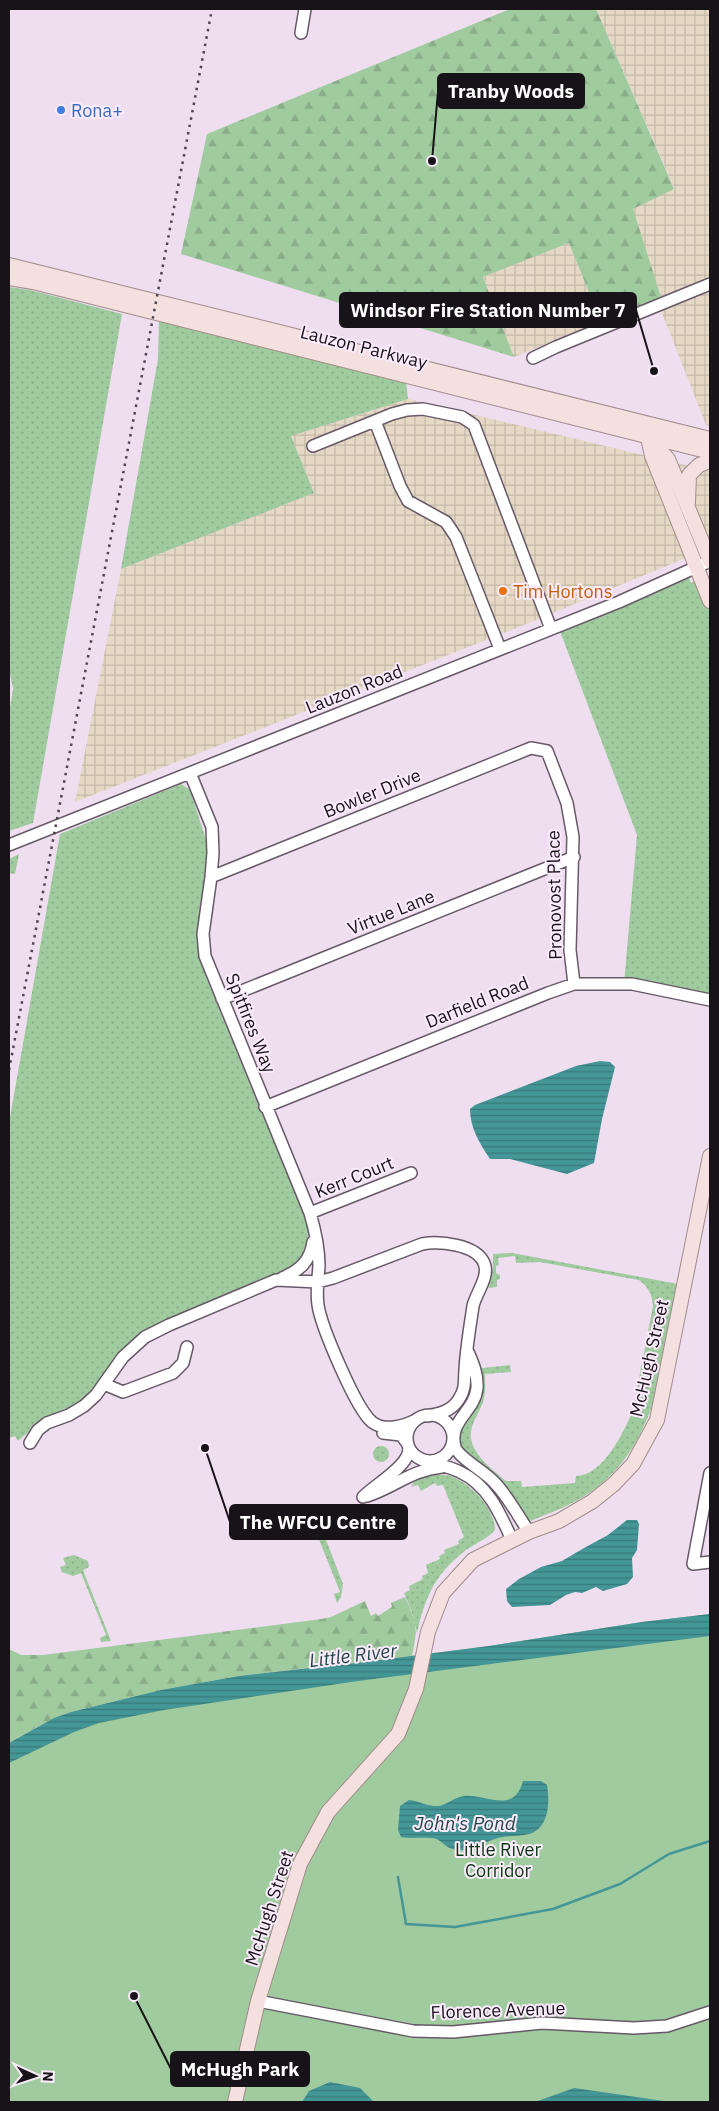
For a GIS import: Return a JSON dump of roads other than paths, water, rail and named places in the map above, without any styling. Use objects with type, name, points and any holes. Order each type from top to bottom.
[{"type":"main road","name":"Lauzon Parkway","points":[[9,265],[650,431],[710,452]]},
{"type":"main road","name":"Lauzon Parkway","points":[[9,278],[33,282],[650,431],[710,439]]},
{"type":"main road","points":[[650,431],[668,459],[710,561]]},
{"type":"main road","points":[[650,431],[652,456],[710,601]]},
{"type":"main road","points":[[688,508],[689,475],[699,465],[710,461]]},
{"type":"main road","name":"McHugh Street","points":[[235,2102],[258,2002],[300,1864],[328,1812],[398,1734],[416,1689],[428,1632],[444,1593],[473,1560],[529,1532],[559,1521],[593,1501],[614,1484],[633,1464],[657,1420],[710,1156]]},
{"type":"street","points":[[301,33],[306,9]]},
{"type":"street","points":[[533,358],[710,284]]},
{"type":"street","points":[[313,446],[407,410],[423,409],[462,417],[474,425],[551,629]]},
{"type":"street","points":[[375,421],[408,501],[446,522],[456,537],[500,649]]},
{"type":"street","name":"Lauzon Road","points":[[9,845],[551,629],[710,561]]},
{"type":"street","name":"Bowler Drive","points":[[211,877],[531,748],[547,751]]},
{"type":"street","name":"Pronovost Place","points":[[547,751],[567,803],[574,837],[570,950],[574,984]]},
{"type":"street","name":"Spitfires Way","points":[[190,773],[212,827],[213,853],[211,877],[203,934],[205,956],[310,1214],[315,1230],[319,1263],[317,1302],[321,1319],[359,1404]]},
{"type":"street","name":"Virtue Lane","points":[[222,999],[574,858]]},
{"type":"street","name":"Darfield Road","points":[[265,1107],[538,996],[574,984],[632,984],[710,1000]]},
{"type":"street","name":"Kerr Court","points":[[310,1214],[411,1173]]},
{"type":"street","points":[[30,1443],[38,1430],[47,1423],[69,1415],[84,1406],[96,1395],[123,1356],[144,1337],[168,1324],[276,1280],[302,1267],[312,1252],[315,1230]]},
{"type":"street","points":[[276,1280],[318,1282],[422,1244],[444,1243],[478,1254],[484,1263],[486,1271],[474,1302],[465,1388],[459,1401],[450,1409],[440,1414],[422,1418],[404,1426],[382,1426],[372,1422],[359,1404]]},
{"type":"street","points":[[104,1384],[123,1392],[173,1373],[183,1363],[187,1347]]},
{"type":"street","points":[[430,1461],[441,1457],[449,1451],[453,1440],[454,1428],[470,1406],[477,1390],[476,1377],[468,1350]]},
{"type":"street","points":[[359,1404],[360,1417],[367,1426],[378,1432],[401,1435],[412,1454],[442,1467],[459,1471],[476,1482],[496,1506],[512,1540]]},
{"type":"street","points":[[442,1467],[426,1469],[409,1475],[382,1491],[363,1497],[403,1464],[408,1454],[407,1435],[410,1426],[422,1418],[435,1416],[445,1421],[451,1429],[456,1450],[460,1455],[494,1482],[529,1532]]},
{"type":"street","points":[[710,1473],[693,1564],[710,1562]]},
{"type":"street","name":"Florence Avenue","points":[[258,2002],[413,2031],[453,2032],[542,2023],[634,2028],[667,2026],[710,2012]]},
{"type":"water","points":[[600,1061],[610,1062],[615,1067],[602,1119],[594,1163],[567,1174],[510,1159],[490,1159],[479,1142],[470,1116],[470,1109],[475,1105],[576,1066]]},
{"type":"water","points":[[627,1520],[637,1520],[639,1524],[637,1550],[632,1558],[633,1577],[627,1584],[603,1591],[596,1587],[582,1593],[575,1592],[550,1605],[512,1607],[507,1601],[506,1589],[519,1579],[541,1567],[562,1561],[608,1535]]},
{"type":"water","points":[[710,1614],[710,1636],[358,1681],[164,1710],[99,1723],[74,1732],[9,1763],[9,1743],[54,1718],[71,1712],[161,1690],[239,1676],[489,1646],[642,1622]]},
{"type":"water","name":"John's Pond","points":[[523,1781],[541,1781],[547,1785],[548,1792],[548,1807],[544,1821],[536,1831],[529,1834],[508,1836],[473,1848],[454,1850],[436,1839],[401,1837],[398,1830],[400,1806],[409,1800],[439,1806],[464,1796],[506,1800],[513,1797],[519,1791]]},
{"type":"water","points":[[330,2082],[360,2088],[374,2102],[302,2102],[309,2091]]},
{"type":"water","points":[[574,2088],[671,2102],[535,2102]]},
{"type":"waterway","points":[[398,1877],[406,1924],[455,1927],[553,1909],[620,1884],[669,1854],[710,1841]]},
{"type":"railway","points":[[9,1070],[212,9]]},
{"type":"place","name":"Rona+","points":[[61,110]]},
{"type":"place","name":"Tranby Woods","points":[[432,161]]},
{"type":"place","name":"Windsor Fire Station Number 7","points":[[654,371]]},
{"type":"place","name":"Tim Hortons","points":[[503,591]]},
{"type":"place","name":"The WFCU Centre","points":[[205,1448]]},
{"type":"place","name":"McHugh Park","points":[[134,1996]]},
{"type":"water label","name":"Little River","points":[[353,1655]]},
{"type":"park label","name":"Little River Corridor","points":[[498,1859]]}]
